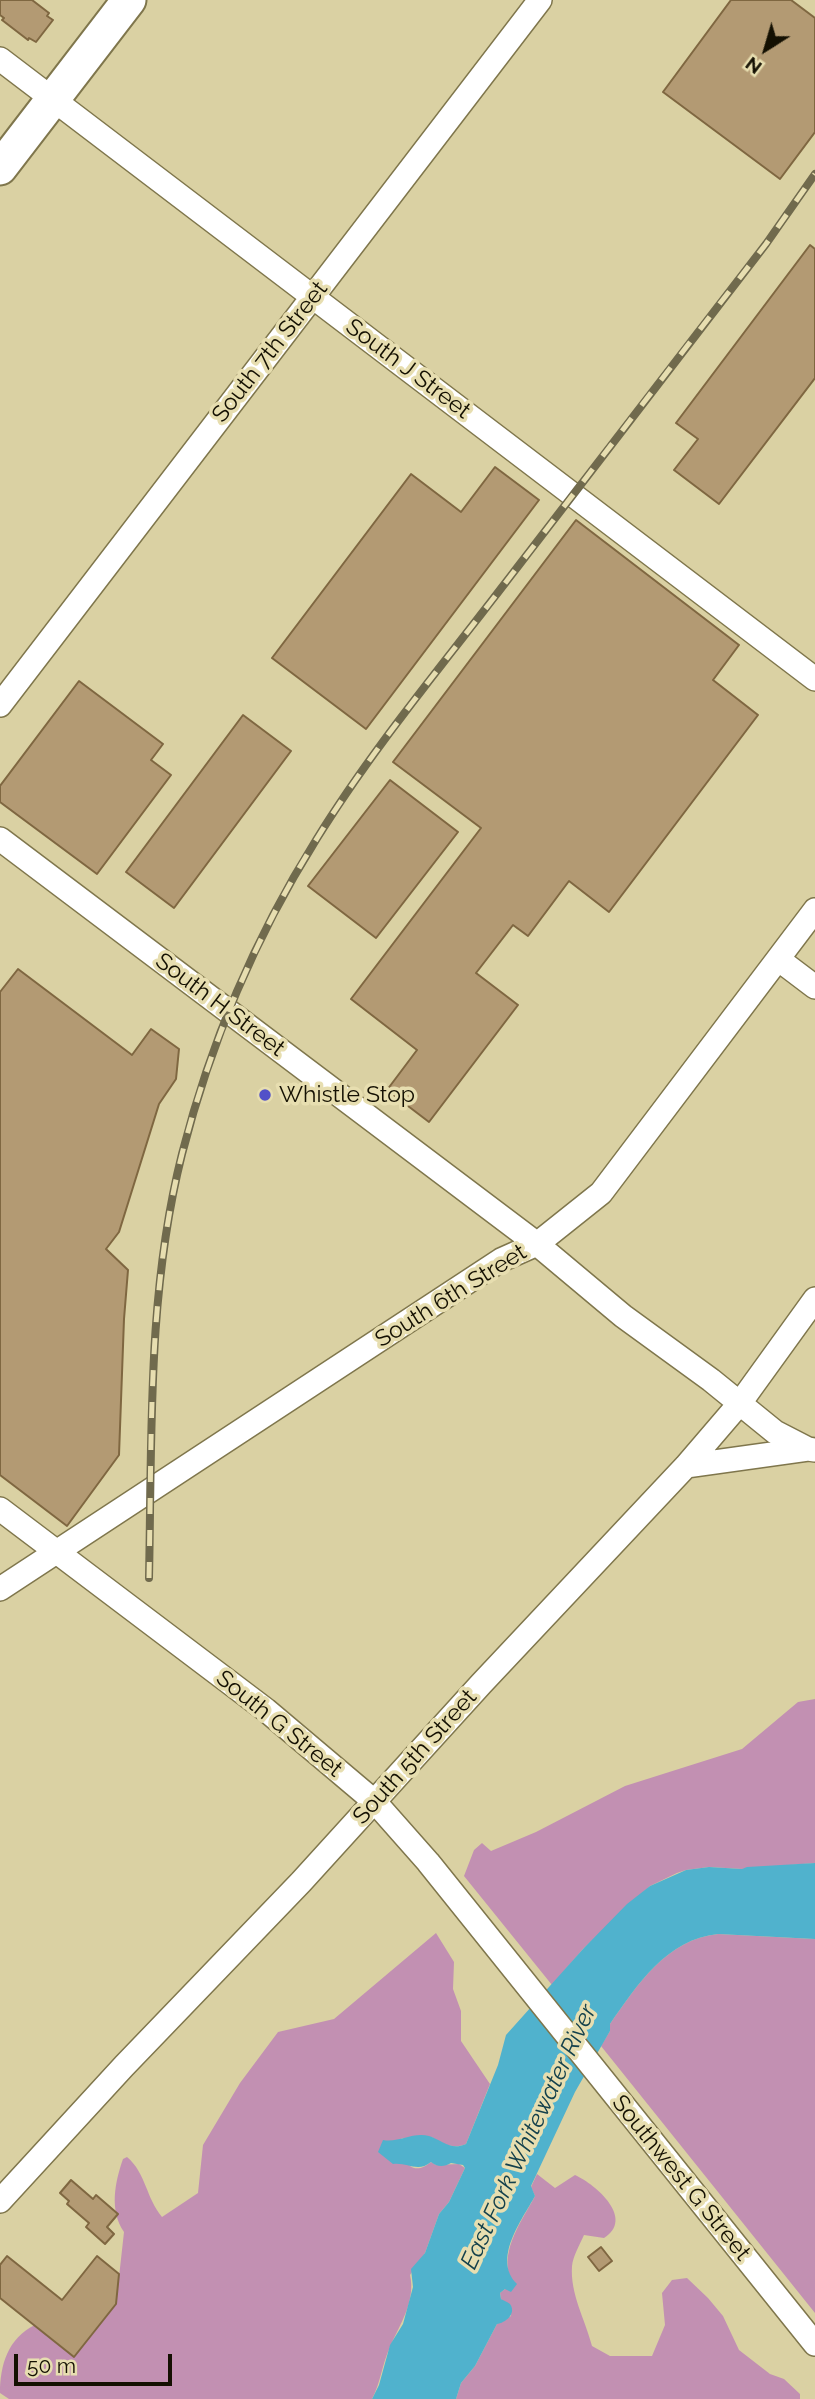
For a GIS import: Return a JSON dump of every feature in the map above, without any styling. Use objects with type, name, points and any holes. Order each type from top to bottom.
[{"type":"highway","points":[[0,168],[129,0]]},
{"type":"street","name":"South 7th Street","points":[[0,705],[540,0]]},
{"type":"street","name":"South J Street","points":[[0,59],[815,679]]},
{"type":"street","name":"South H Street","points":[[0,839],[537,1244],[623,1316],[775,1432],[811,1449]]},
{"type":"street","name":"South 6th Street","points":[[0,1589],[501,1260],[537,1244],[601,1193],[815,910]]},
{"type":"street","points":[[778,959],[815,987]]},
{"type":"street","name":"South 5th Street","points":[[0,2202],[685,1466],[740,1403],[815,1299]]},
{"type":"street","points":[[685,1466],[811,1449]]},
{"type":"street","name":"South G Street","points":[[0,1509],[266,1710],[375,1802],[428,1862],[547,2011]]},
{"type":"street","name":"Southwest G Street","points":[[547,2011],[815,2344]]},
{"type":"shaded area","points":[[815,1699],[815,1863],[742,1869],[709,1867],[677,1873],[650,1886],[583,1949],[552,1985],[464,1876],[474,1850],[482,1843],[491,1851],[536,1832],[625,1786],[742,1749],[798,1702]]},
{"type":"shaded area","points":[[436,1933],[454,1962],[453,1989],[461,2011],[461,2041],[490,2084],[466,2144],[449,2145],[432,2137],[403,2138],[394,2142],[404,2160],[413,2167],[424,2167],[431,2162],[436,2165],[459,2164],[465,2168],[449,2202],[439,2214],[425,2253],[410,2275],[409,2303],[387,2353],[372,2399],[9,2399],[0,2393],[7,2353],[18,2337],[35,2325],[74,2356],[116,2304],[124,2232],[116,2215],[115,2196],[123,2159],[127,2157],[138,2170],[162,2217],[198,2193],[203,2145],[240,2083],[278,2032],[334,2019]]},
{"type":"shaded area","points":[[718,1934],[815,1939],[815,2313],[601,2046],[610,2031],[610,2024],[655,1966],[683,1945]]},
{"type":"shaded area","points":[[537,2174],[555,2188],[575,2175],[602,2194],[614,2212],[616,2222],[613,2230],[604,2238],[584,2235],[572,2266],[576,2296],[592,2346],[610,2356],[652,2356],[665,2325],[662,2293],[672,2280],[687,2278],[723,2316],[739,2350],[770,2374],[784,2379],[800,2394],[800,2399],[456,2399],[461,2383],[475,2366],[497,2324],[511,2316],[511,2306],[501,2299],[500,2293],[505,2289],[510,2277],[510,2246],[535,2196],[531,2187]]},
{"type":"water","name":"East Fork Whitewater River","points":[[815,1863],[815,1939],[718,1934],[683,1945],[655,1966],[610,2024],[610,2031],[575,2092],[531,2186],[535,2196],[508,2251],[510,2274],[517,2284],[511,2292],[505,2289],[500,2293],[501,2299],[510,2304],[511,2314],[497,2324],[475,2366],[461,2383],[456,2399],[372,2399],[379,2385],[390,2345],[403,2324],[413,2287],[411,2269],[425,2253],[439,2214],[449,2202],[465,2168],[463,2165],[451,2163],[441,2166],[431,2162],[422,2167],[393,2164],[378,2152],[383,2140],[423,2135],[451,2146],[466,2144],[498,2065],[506,2035],[583,1949],[627,1904],[650,1886],[686,1870]]},
{"type":"building","points":[[0,0],[32,0],[49,13],[47,16],[53,20],[36,42],[29,38],[28,40],[2,20],[4,18],[0,15]]},
{"type":"building","points":[[731,0],[791,0],[815,18],[815,132],[780,179],[663,92]]},
{"type":"building","points":[[810,245],[815,249],[815,378],[719,504],[674,470],[698,439],[676,423]]},
{"type":"building","points":[[495,467],[539,500],[366,729],[272,658],[411,474],[461,512]]},
{"type":"building","points":[[576,520],[739,645],[713,680],[758,715],[609,912],[569,881],[528,936],[513,925],[476,973],[518,1005],[429,1122],[387,1090],[417,1050],[351,999],[481,828],[393,762]]},
{"type":"building","points":[[79,681],[163,744],[151,760],[171,775],[97,874],[0,802],[0,786]]},
{"type":"building","points":[[243,715],[291,751],[174,908],[126,872]]},
{"type":"building","points":[[390,780],[458,832],[376,938],[308,886]]},
{"type":"building","points":[[18,969],[132,1055],[151,1029],[179,1049],[176,1079],[159,1104],[119,1232],[106,1249],[128,1270],[119,1455],[67,1526],[0,1475],[0,992]]},
{"type":"building","points":[[71,2180],[93,2199],[96,2195],[118,2214],[107,2227],[114,2234],[105,2244],[86,2227],[89,2223],[67,2204],[69,2201],[60,2193]]},
{"type":"building","points":[[601,2247],[612,2261],[599,2271],[588,2257]]},
{"type":"building","points":[[7,2256],[62,2300],[97,2256],[119,2274],[116,2304],[74,2357],[0,2298],[0,2265]]},
{"type":"railway","points":[[149,1578],[154,1365],[162,1259],[182,1154],[193,1113],[221,1032],[255,953],[294,877],[360,773],[766,244],[815,174]]},
{"type":"place","name":"Whistle Stop","points":[[265,1095]]}]
